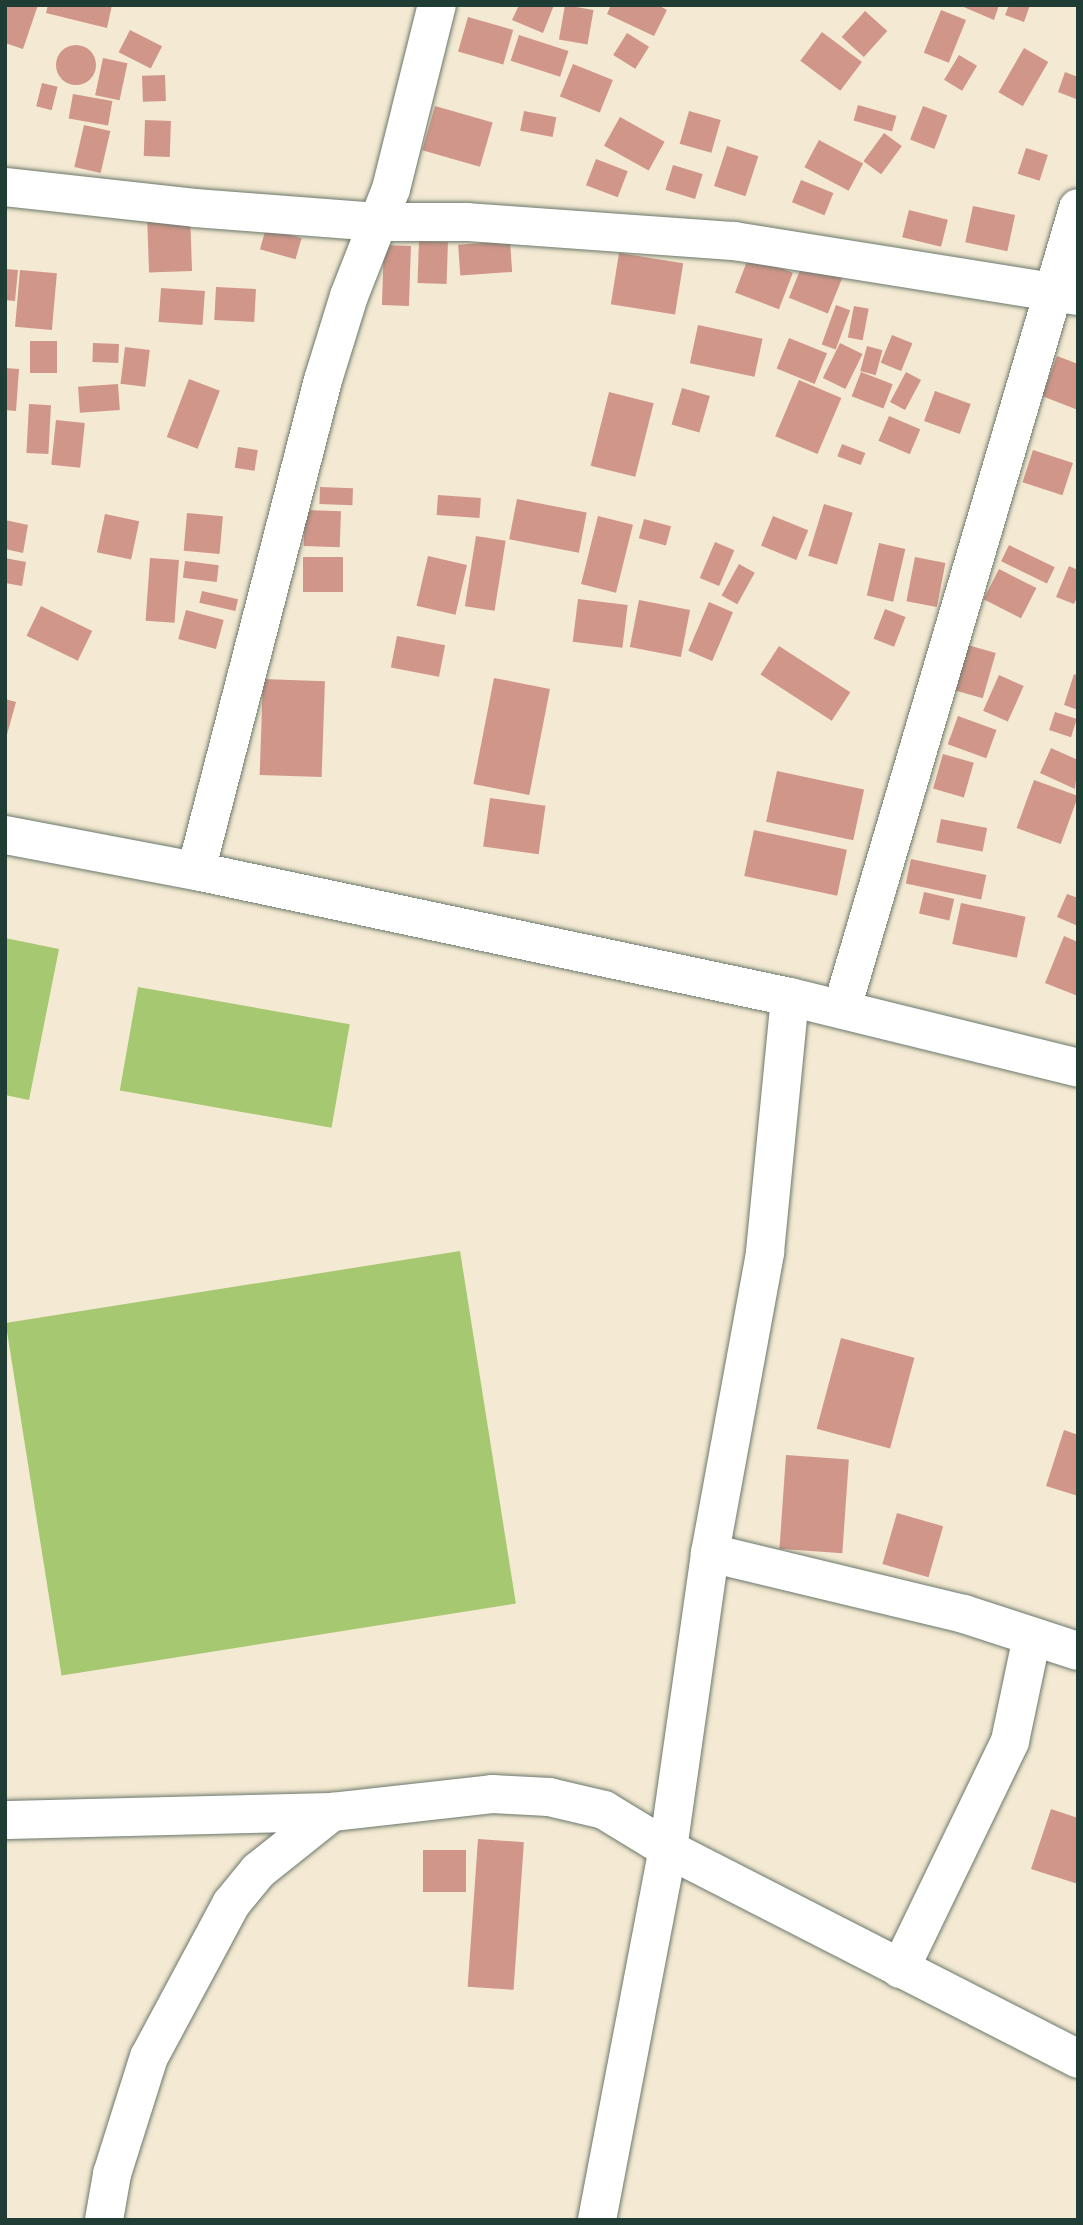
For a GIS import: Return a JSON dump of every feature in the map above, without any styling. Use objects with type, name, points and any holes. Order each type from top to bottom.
[{"type":"street","points":[[196,872],[323,380],[406,138],[437,5]]},
{"type":"street","points":[[5,187],[195,208],[377,222],[467,222],[734,241],[1065,294]]},
{"type":"street","points":[[842,1008],[1065,294],[1078,208]]},
{"type":"street","points":[[5,835],[196,872],[790,996],[1078,1068]]},
{"type":"street","points":[[597,2220],[668,1849],[710,1553],[765,1252],[790,996]]},
{"type":"street","points":[[710,1553],[964,1614],[1078,1651]]},
{"type":"street","points":[[900,1969],[1010,1741],[1032,1637]]},
{"type":"street","points":[[5,1819],[332,1812],[492,1794],[549,1797],[604,1810],[668,1849],[1078,2059]]},
{"type":"street","points":[[104,2220],[112,2174],[149,2057],[231,1904],[258,1871],[332,1812]]},
{"type":"green space","points":[[5,938],[59,949],[29,1100],[5,1095]]},
{"type":"green space","points":[[138,987],[350,1024],[332,1128],[120,1090]]},
{"type":"green space","points":[[460,1251],[516,1604],[62,1676],[6,1323]]},
{"type":"building","points":[[5,5],[38,5],[23,49],[5,43]]},
{"type":"building","points":[[48,5],[112,5],[107,28],[46,13]]},
{"type":"building","points":[[519,5],[554,5],[543,33],[512,20]]},
{"type":"building","points":[[565,5],[594,10],[587,45],[559,39]]},
{"type":"building","points":[[611,5],[658,5],[667,10],[654,36],[607,14]]},
{"type":"building","points":[[959,5],[999,5],[994,20]]},
{"type":"building","points":[[1009,5],[1030,5],[1024,22],[1005,15]]},
{"type":"building","points":[[941,10],[966,20],[949,63],[924,53]]},
{"type":"building","points":[[865,11],[887,31],[864,57],[842,37]]},
{"type":"building","points":[[468,17],[513,30],[503,65],[458,52]]},
{"type":"building","points":[[130,30],[162,46],[151,69],[119,52]]},
{"type":"building","points":[[822,32],[862,62],[840,91],[800,61]]},
{"type":"building","points":[[627,33],[649,47],[635,69],[613,55]]},
{"type":"building","points":[[519,35],[568,51],[560,77],[511,61]]},
{"type":"building","points":[[76,45],[84,46],[90,51],[95,57],[95,73],[90,79],[84,84],[76,85],[68,84],[62,79],[57,73],[56,65],[57,57],[62,51],[68,46]]},
{"type":"building","points":[[1024,48],[1048,62],[1023,106],[998,92]]},
{"type":"building","points":[[959,55],[977,66],[962,91],[944,80]]},
{"type":"building","points":[[103,58],[127,63],[120,100],[95,95]]},
{"type":"building","points":[[573,64],[613,80],[600,113],[560,96]]},
{"type":"building","points":[[1065,72],[1078,77],[1076,99],[1058,92]]},
{"type":"building","points":[[165,75],[166,101],[143,102],[142,76]]},
{"type":"building","points":[[42,83],[58,87],[52,110],[36,106]]},
{"type":"building","points":[[73,94],[112,101],[108,126],[69,119]]},
{"type":"building","points":[[858,105],[896,116],[892,131],[854,120]]},
{"type":"building","points":[[435,106],[493,123],[480,167],[422,150]]},
{"type":"building","points":[[923,106],[947,115],[934,149],[910,140]]},
{"type":"building","points":[[524,111],[556,117],[553,137],[520,131]]},
{"type":"building","points":[[689,111],[721,120],[711,153],[680,144]]},
{"type":"building","points":[[620,117],[665,142],[649,171],[604,146]]},
{"type":"building","points":[[145,120],[171,121],[170,157],[144,156]]},
{"type":"building","points":[[84,125],[110,131],[101,173],[74,167]]},
{"type":"building","points":[[884,133],[902,146],[881,174],[863,161]]},
{"type":"building","points":[[819,140],[863,163],[849,191],[804,167]]},
{"type":"building","points":[[727,146],[758,156],[745,196],[714,186]]},
{"type":"building","points":[[1026,148],[1048,155],[1040,181],[1018,174]]},
{"type":"building","points":[[596,159],[628,171],[618,197],[586,185]]},
{"type":"building","points":[[673,165],[703,174],[695,199],[665,190]]},
{"type":"building","points":[[801,180],[833,193],[824,215],[792,202]]},
{"type":"building","points":[[973,206],[1015,215],[1007,251],[965,242]]},
{"type":"building","points":[[909,210],[948,220],[941,247],[902,237]]},
{"type":"building","points":[[190,213],[192,271],[149,272],[147,215]]},
{"type":"building","points":[[266,228],[302,238],[296,259],[260,249]]},
{"type":"building","points":[[419,241],[448,242],[447,284],[418,283]]},
{"type":"building","points":[[510,241],[512,272],[460,276],[458,245]]},
{"type":"building","points":[[384,245],[411,246],[409,306],[382,305]]},
{"type":"building","points":[[619,253],[683,263],[675,315],[611,304]]},
{"type":"building","points":[[749,256],[793,273],[779,309],[735,292]]},
{"type":"building","points":[[805,258],[844,274],[828,314],[789,298]]},
{"type":"building","points":[[5,269],[18,270],[15,301],[5,300]]},
{"type":"building","points":[[20,270],[57,273],[52,330],[15,327]]},
{"type":"building","points":[[216,287],[256,289],[254,322],[214,320]]},
{"type":"building","points":[[161,288],[205,291],[203,325],[159,322]]},
{"type":"building","points":[[836,305],[850,310],[836,350],[822,344]]},
{"type":"building","points":[[854,306],[869,309],[863,340],[848,337]]},
{"type":"building","points":[[698,325],[763,339],[754,377],[690,363]]},
{"type":"building","points":[[892,335],[912,343],[901,371],[881,363]]},
{"type":"building","points":[[789,338],[827,353],[815,384],[777,369]]},
{"type":"building","points":[[30,341],[57,341],[57,373],[30,373]]},
{"type":"building","points":[[93,343],[119,344],[118,363],[92,362]]},
{"type":"building","points":[[840,343],[862,354],[845,389],[823,378]]},
{"type":"building","points":[[867,346],[882,350],[876,375],[860,371]]},
{"type":"building","points":[[125,347],[150,350],[145,387],[120,384]]},
{"type":"building","points":[[1057,356],[1078,364],[1078,410],[1042,396]]},
{"type":"building","points":[[5,368],[19,369],[16,411],[5,410]]},
{"type":"building","points":[[861,372],[893,384],[883,408],[852,396]]},
{"type":"building","points":[[906,372],[921,380],[905,410],[890,402]]},
{"type":"building","points":[[189,379],[220,391],[198,449],[167,437]]},
{"type":"building","points":[[799,380],[841,398],[818,454],[775,436]]},
{"type":"building","points":[[118,384],[120,410],[80,413],[78,387]]},
{"type":"building","points":[[682,388],[710,396],[699,433],[672,425]]},
{"type":"building","points":[[935,391],[971,404],[960,434],[924,421]]},
{"type":"building","points":[[609,392],[654,403],[635,477],[591,466]]},
{"type":"building","points":[[29,404],[51,405],[48,454],[26,453]]},
{"type":"building","points":[[889,416],[920,429],[910,454],[878,441]]},
{"type":"building","points":[[56,420],[85,423],[80,468],[51,465]]},
{"type":"building","points":[[842,444],[865,453],[861,465],[837,456]]},
{"type":"building","points":[[238,447],[258,450],[254,471],[235,468]]},
{"type":"building","points":[[1033,450],[1073,463],[1062,495],[1022,482]]},
{"type":"building","points":[[320,487],[353,488],[352,505],[319,504]]},
{"type":"building","points":[[438,495],[481,498],[480,518],[437,515]]},
{"type":"building","points":[[517,499],[587,513],[579,553],[509,539]]},
{"type":"building","points":[[824,504],[853,513],[837,564],[808,556]]},
{"type":"building","points":[[305,510],[341,511],[340,547],[304,546]]},
{"type":"building","points":[[187,513],[223,516],[220,554],[184,551]]},
{"type":"building","points":[[105,514],[139,521],[131,559],[97,552]]},
{"type":"building","points":[[598,516],[633,525],[616,593],[581,584]]},
{"type":"building","points":[[773,516],[808,530],[796,560],[761,546]]},
{"type":"building","points":[[644,519],[671,526],[666,546],[639,538]]},
{"type":"building","points":[[5,520],[28,525],[23,553],[5,549]]},
{"type":"building","points":[[476,536],[506,541],[495,611],[465,606]]},
{"type":"building","points":[[715,542],[734,550],[719,586],[700,578]]},
{"type":"building","points":[[879,543],[905,549],[893,602],[867,596]]},
{"type":"building","points":[[1009,545],[1055,567],[1047,584],[1001,561]]},
{"type":"building","points":[[428,556],[467,565],[456,615],[417,606]]},
{"type":"building","points":[[303,557],[343,557],[343,592],[303,592]]},
{"type":"building","points":[[915,557],[945,563],[937,607],[906,601]]},
{"type":"building","points":[[5,558],[26,562],[22,586],[5,583]]},
{"type":"building","points":[[150,558],[179,560],[175,623],[146,621]]},
{"type":"building","points":[[185,561],[219,565],[217,582],[183,578]]},
{"type":"building","points":[[739,564],[755,573],[737,604],[722,595]]},
{"type":"building","points":[[1069,566],[1078,570],[1078,595],[1074,604],[1056,597]]},
{"type":"building","points":[[999,569],[1036,588],[1021,618],[984,599]]},
{"type":"building","points":[[202,591],[238,599],[235,611],[199,603]]},
{"type":"building","points":[[578,599],[628,605],[622,648],[573,642]]},
{"type":"building","points":[[639,600],[690,610],[681,657],[630,647]]},
{"type":"building","points":[[709,602],[733,612],[712,661],[688,651]]},
{"type":"building","points":[[41,606],[92,631],[78,661],[27,636]]},
{"type":"building","points":[[885,609],[906,617],[894,647],[874,639]]},
{"type":"building","points":[[186,610],[224,620],[216,649],[178,639]]},
{"type":"building","points":[[397,636],[445,645],[439,677],[391,667]]},
{"type":"building","points":[[964,644],[996,653],[983,698],[951,689]]},
{"type":"building","points":[[779,646],[850,692],[832,721],[760,675]]},
{"type":"building","points":[[1074,674],[1078,676],[1078,710],[1064,705]]},
{"type":"building","points":[[999,675],[1024,686],[1008,722],[983,711]]},
{"type":"building","points":[[494,678],[550,689],[529,795],[473,784]]},
{"type":"building","points":[[263,679],[325,681],[322,777],[260,775]]},
{"type":"building","points":[[5,699],[16,702],[6,738],[5,738]]},
{"type":"building","points":[[1055,712],[1077,719],[1071,737],[1049,730]]},
{"type":"building","points":[[958,716],[997,730],[986,758],[948,744]]},
{"type":"building","points":[[1051,748],[1078,760],[1075,789],[1040,773]]},
{"type":"building","points":[[943,754],[974,763],[964,797],[933,789]]},
{"type":"building","points":[[777,771],[864,790],[853,840],[766,822]]},
{"type":"building","points":[[1034,780],[1078,796],[1061,844],[1017,828]]},
{"type":"building","points":[[490,798],[545,806],[539,854],[483,847]]},
{"type":"building","points":[[941,819],[987,828],[983,852],[936,843]]},
{"type":"building","points":[[754,830],[847,850],[837,896],[744,876]]},
{"type":"building","points":[[911,859],[986,875],[981,899],[906,883]]},
{"type":"building","points":[[924,892],[954,899],[949,920],[919,913]]},
{"type":"building","points":[[1067,894],[1078,898],[1078,926],[1057,917]]},
{"type":"building","points":[[961,903],[1026,917],[1017,958],[952,944]]},
{"type":"building","points":[[1064,936],[1078,942],[1078,996],[1045,983]]},
{"type":"building","points":[[841,1338],[914,1358],[890,1448],[817,1429]]},
{"type":"building","points":[[1064,1430],[1078,1435],[1078,1496],[1046,1486]]},
{"type":"building","points":[[786,1455],[849,1459],[842,1553],[779,1549]]},
{"type":"building","points":[[897,1513],[943,1526],[929,1577],[882,1564]]},
{"type":"building","points":[[1051,1809],[1078,1818],[1078,1884],[1031,1869]]},
{"type":"building","points":[[478,1839],[524,1842],[514,1990],[468,1987]]},
{"type":"building","points":[[423,1850],[466,1850],[466,1892],[423,1892]]}]
